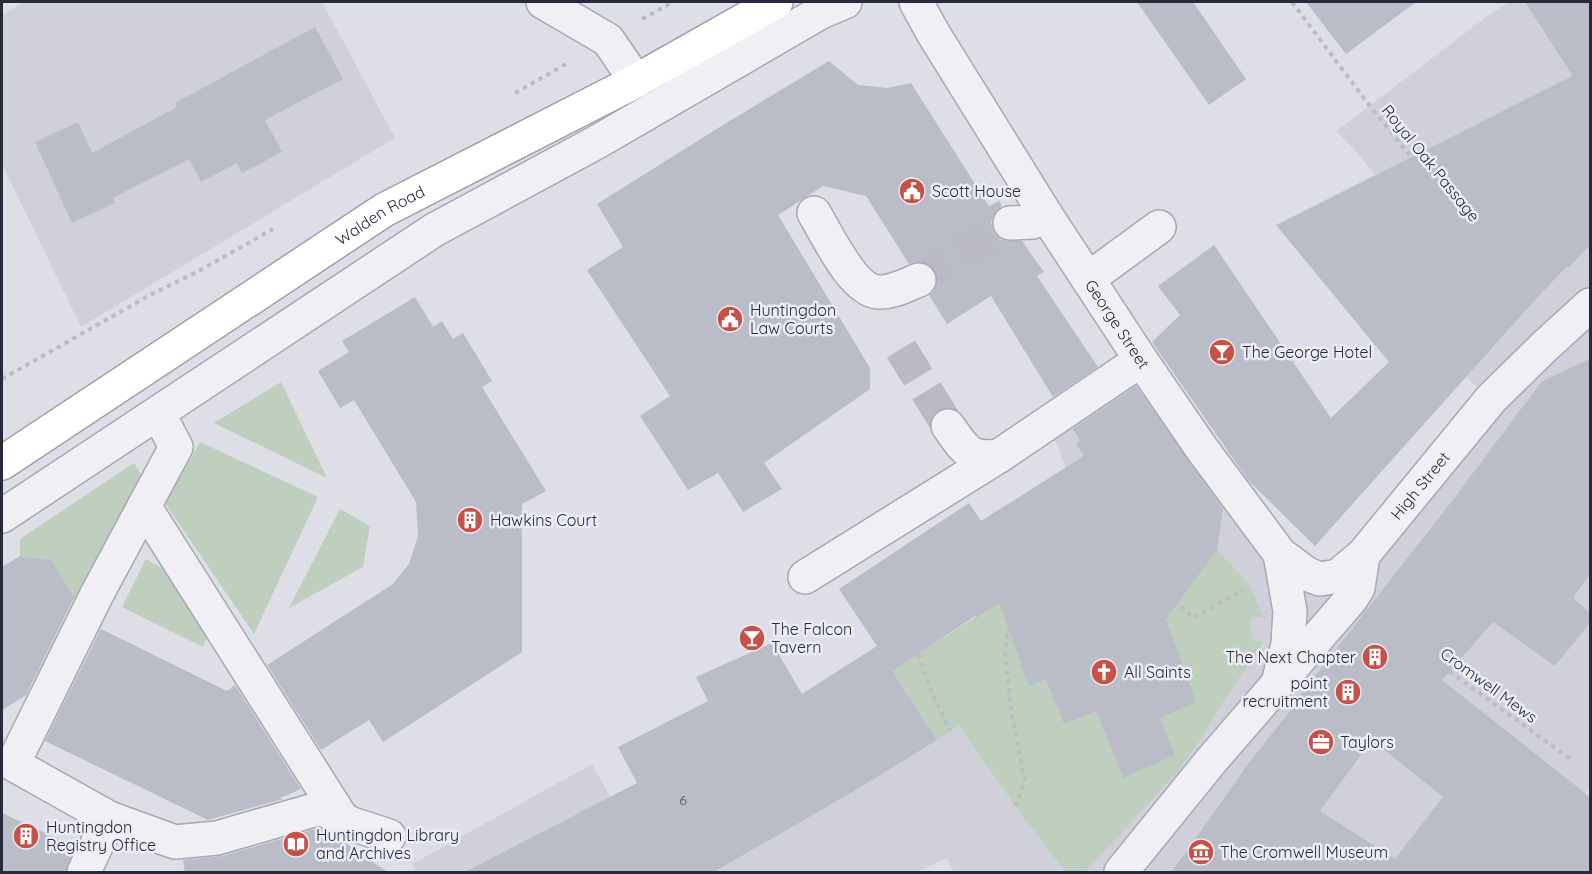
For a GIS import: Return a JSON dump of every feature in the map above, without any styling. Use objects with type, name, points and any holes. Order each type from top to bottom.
[{"type":"main road","name":"Walden Road","points":[[2,463],[384,210],[636,81],[776,2]]},
{"type":"street","points":[[543,2],[608,40],[636,81]]},
{"type":"street","points":[[2,516],[434,230],[597,141],[821,12],[845,2]]},
{"type":"street","name":"George Street","points":[[916,2],[1046,215],[1088,279],[1202,449],[1280,554],[1306,574],[1320,579],[1338,576],[1363,555]]},
{"type":"street","points":[[814,213],[854,279],[867,289],[878,292],[896,290],[919,280]]},
{"type":"street","points":[[1010,223],[1033,222],[1046,215]]},
{"type":"street","points":[[1088,279],[1159,227]]},
{"type":"street","name":"High Street","points":[[1363,555],[1491,399],[1590,305]]},
{"type":"street","points":[[805,577],[999,456],[1142,360]]},
{"type":"street","points":[[948,426],[966,452],[973,456],[989,458],[999,456]]},
{"type":"street","points":[[165,428],[176,447],[97,594],[13,764],[109,818],[175,842],[217,838],[321,808],[352,824],[389,836]]},
{"type":"street","points":[[144,507],[342,817]]},
{"type":"street","points":[[1278,683],[1288,644],[1290,611],[1280,554]]},
{"type":"street","points":[[1121,873],[1278,683],[1351,599],[1358,588],[1363,555]]},
{"type":"street","points":[[84,873],[109,818]]},
{"type":"path","name":"Royal Oak Passage","points":[[1292,2],[1369,105],[1538,314],[1558,335]]},
{"type":"path","points":[[1015,806],[1025,781],[1012,715],[1005,653],[1007,634],[1024,601],[1045,587],[1122,561],[1137,564],[1193,618],[1250,585]]},
{"type":"path","name":"Cromwell Mews","points":[[1391,629],[1573,761]]},
{"type":"path","points":[[918,654],[932,693],[950,731]]},
{"type":"path","points":[[1202,823],[1266,873]]},
{"type":"shaded area","points":[[25,2],[322,2],[395,138],[81,327],[2,164],[2,15]]},
{"type":"shaded area","points":[[1510,2],[1590,2],[1590,786],[1559,833],[1589,872],[1085,872],[1177,773],[1264,641],[1252,641],[1251,617],[1262,617],[1069,475],[1048,423],[1129,369],[1323,583],[1494,404],[1467,377],[1368,254],[1412,221],[1354,149],[1336,131],[1489,15]]},
{"type":"shaded area","points":[[959,726],[1065,872],[954,872],[947,858],[919,872],[712,872],[858,789]]},
{"type":"shaded area","points":[[592,764],[651,872],[417,872],[412,864]]},
{"type":"green space","points":[[281,382],[327,478],[214,423]]},
{"type":"green space","points":[[200,442],[318,497],[254,634],[165,503]]},
{"type":"green space","points":[[134,463],[146,483],[75,600],[51,560],[20,556],[20,539]]},
{"type":"green space","points":[[340,509],[370,526],[363,567],[289,608]]},
{"type":"green space","points":[[1107,534],[1217,550],[1250,585],[1263,617],[1251,617],[1252,641],[1264,641],[1177,773],[1085,872],[1065,872],[959,726],[937,740],[893,671]]},
{"type":"green space","points":[[146,559],[165,570],[208,635],[203,647],[122,607]]},
{"type":"building","points":[[1137,2],[1193,2],[1246,79],[1209,105]]},
{"type":"building","points":[[1306,2],[1416,2],[1346,54]]},
{"type":"building","points":[[1525,2],[1590,2],[1590,245],[1525,311],[1315,546],[1248,480],[1152,342],[1180,315],[1158,286],[1214,245],[1331,418],[1389,362],[1276,225],[1573,76]]},
{"type":"building","points":[[315,27],[343,79],[265,120],[282,152],[242,173],[237,163],[201,182],[189,159],[113,198],[115,203],[72,223],[35,142],[78,122],[92,153],[177,107],[175,103]]},
{"type":"building","points":[[829,61],[858,85],[888,88],[911,83],[989,206],[999,201],[1002,206],[994,214],[991,223],[995,234],[1002,240],[1022,241],[1044,272],[1037,276],[1098,367],[1053,397],[991,296],[947,324],[929,295],[934,291],[938,282],[936,272],[931,266],[921,261],[909,264],[866,196],[823,186],[778,215],[870,368],[870,389],[764,463],[782,489],[743,512],[718,473],[688,490],[640,416],[670,396],[587,270],[623,247],[597,204]]},
{"type":"building","name":"Hawkins Court","points":[[415,297],[433,327],[442,321],[453,339],[463,333],[492,381],[482,387],[546,491],[522,504],[522,652],[383,742],[369,720],[321,750],[267,665],[393,584],[409,564],[418,536],[416,502],[354,400],[340,408],[318,371],[349,352],[342,341]]},
{"type":"building","points":[[1590,359],[1590,574],[1573,598],[1590,613],[1590,623],[1555,666],[1493,622],[1442,680],[1590,797],[1590,873],[1171,873],[1248,764],[1542,381]],"holes":[[[1372,740],[1443,797],[1395,859],[1320,811]]]},
{"type":"building","points":[[1136,386],[1223,509],[1217,550],[1166,619],[1196,702],[1160,718],[1175,755],[1123,778],[1096,711],[1064,724],[1046,679],[1029,686],[999,603],[976,618],[975,616],[893,671],[890,667],[937,740],[856,790],[712,873],[463,873],[637,783],[618,747],[708,701],[696,677],[772,643],[802,694],[877,646],[839,589],[969,503],[981,521],[1084,456],[1076,444],[1080,441],[1073,429]]},
{"type":"building","points":[[20,556],[51,560],[74,598],[26,695],[2,710],[2,567]]},
{"type":"building","points":[[101,629],[227,691],[235,685],[301,789],[280,798],[283,799],[208,820],[45,741]]},
{"type":"building","name":"Huntingdon Registry Office","points":[[2,813],[75,847],[65,873],[2,873]]},
{"type":"building","name":"Huntingdon Library and Archives","points":[[319,828],[341,840],[389,873],[185,873],[183,860],[222,856]]},
{"type":"tunnel","points":[[919,280],[1010,223]]},
{"type":"tunnel","points":[[901,349],[948,426]]},
{"type":"place","name":"Scott House","points":[[912,191]]},
{"type":"place","name":"Huntingdon Law Courts","points":[[730,319]]},
{"type":"place","name":"The George Hotel","points":[[1222,352]]},
{"type":"place","name":"Hawkins Court","points":[[470,520]]},
{"type":"place","name":"The Falcon Tavern","points":[[752,638]]},
{"type":"place","name":"The Next Chapter","points":[[1375,657]]},
{"type":"place","name":"All Saints","points":[[1104,672]]},
{"type":"place","name":"point recruitment","points":[[1348,692]]},
{"type":"place","name":"Taylors","points":[[1321,742]]},
{"type":"place","name":"Huntingdon Registry Office","points":[[26,836]]},
{"type":"place","name":"Huntingdon Library and Archives","points":[[296,844]]},
{"type":"place","name":"The Cromwell Museum","points":[[1201,852]]}]
